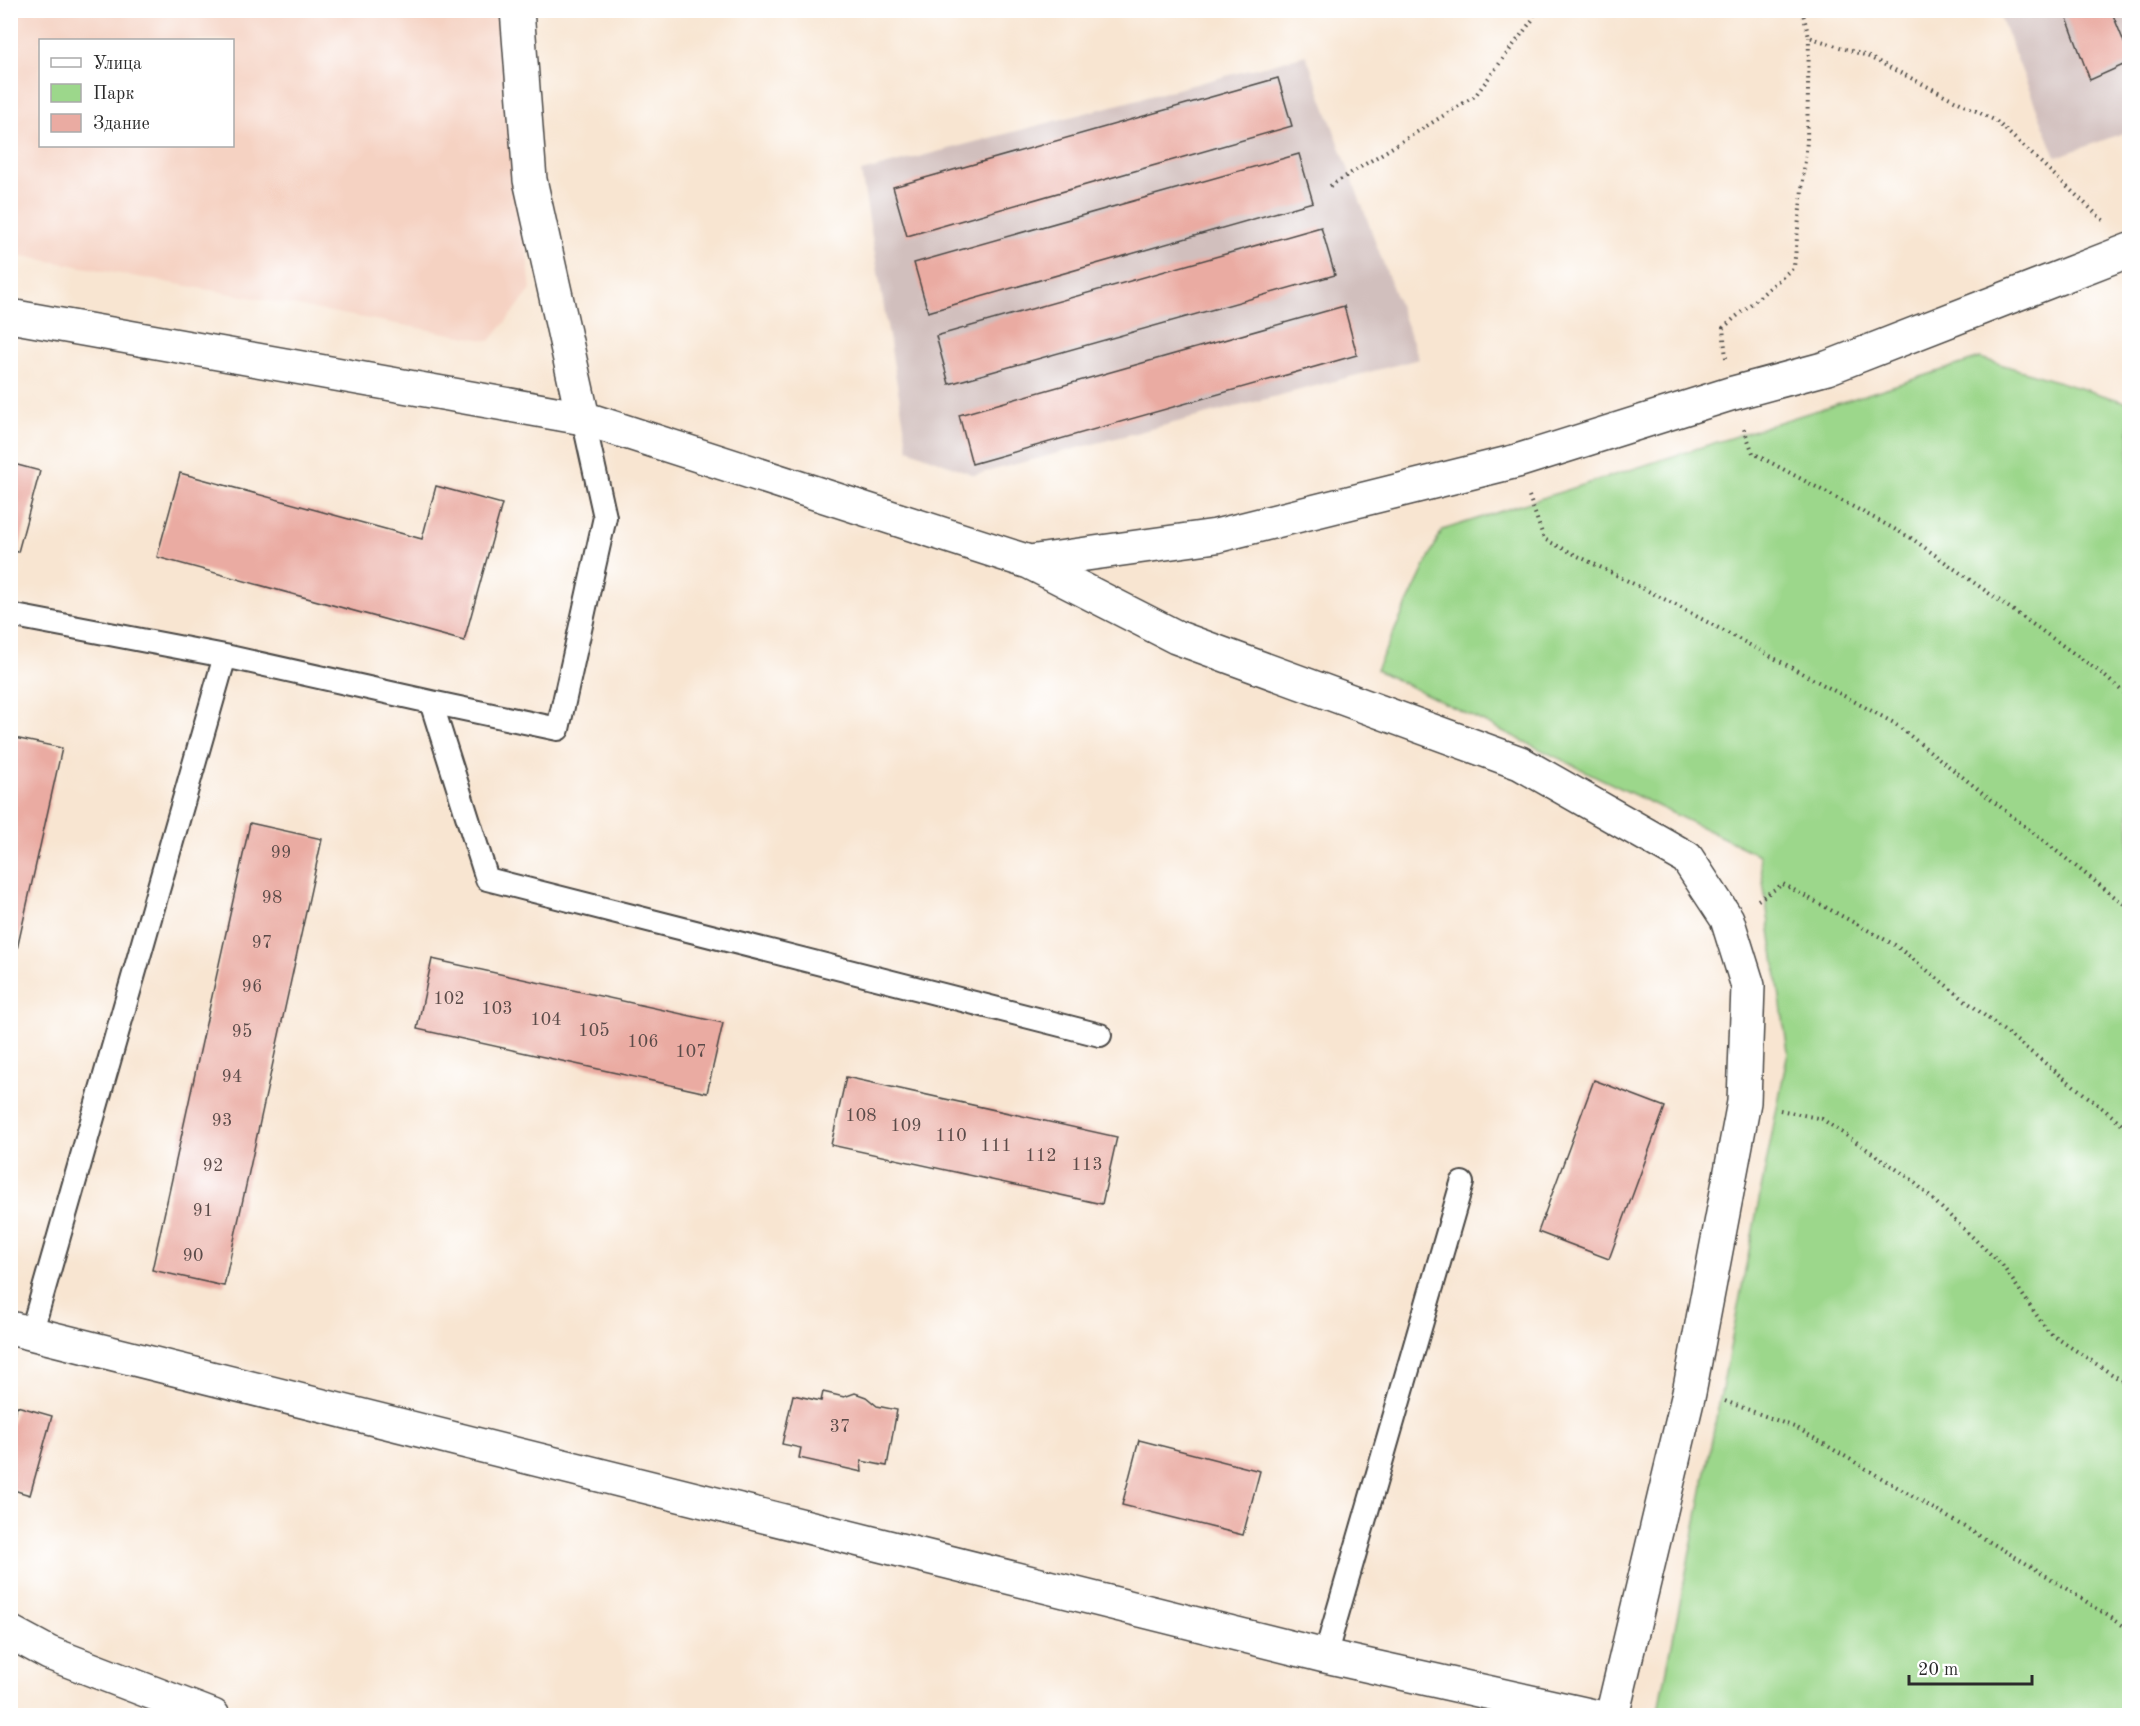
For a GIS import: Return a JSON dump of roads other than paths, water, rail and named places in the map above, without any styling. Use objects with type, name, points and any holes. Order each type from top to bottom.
[{"type":"street","points":[[517,10],[530,180],[583,417]]},
{"type":"street","points":[[1029,562],[1216,536],[1517,461],[1730,394],[1827,368],[2130,250]]},
{"type":"street","points":[[10,316],[583,417],[1029,562],[1176,637],[1520,763],[1687,858],[1726,919],[1748,986],[1744,1102],[1689,1393],[1612,1716]]},
{"type":"street","points":[[21,1331],[1325,1656],[1594,1716]]},
{"type":"street","points":[[10,1632],[49,1653],[213,1716]]},
{"type":"lane","points":[[10,615],[225,656],[558,729],[605,517],[583,417]]},
{"type":"lane","points":[[21,1331],[225,656]]},
{"type":"lane","points":[[431,702],[487,879],[1100,1035]]},
{"type":"lane","points":[[1325,1656],[1462,1183]]}]
